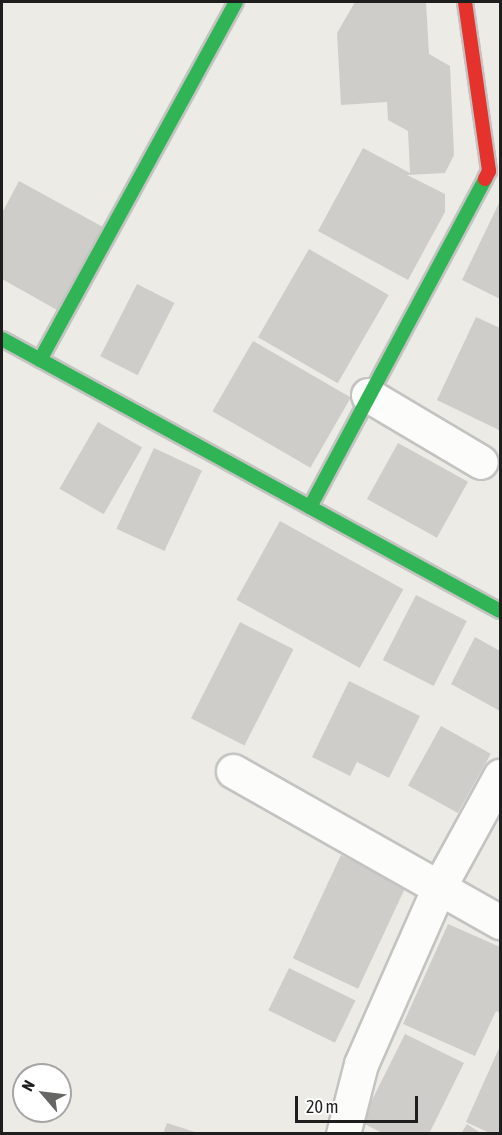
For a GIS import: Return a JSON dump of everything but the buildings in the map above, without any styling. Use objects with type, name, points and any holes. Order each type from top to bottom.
[{"type":"street","points":[[40,360],[236,2]]},
{"type":"street","points":[[310,507],[489,171],[465,2]]},
{"type":"street","points":[[2,339],[501,611]]},
{"type":"street","points":[[368,395],[481,462]]},
{"type":"street","points":[[233,771],[501,922]]},
{"type":"street","points":[[343,1134],[360,1064],[439,887],[501,776]]},
{"type":"traffic: fast","points":[[40,360],[236,2]]},
{"type":"traffic: fast","points":[[310,507],[485,179]]},
{"type":"traffic: fast","points":[[2,339],[500,611]]},
{"type":"traffic: jam","points":[[465,2],[489,171],[485,179]]}]
